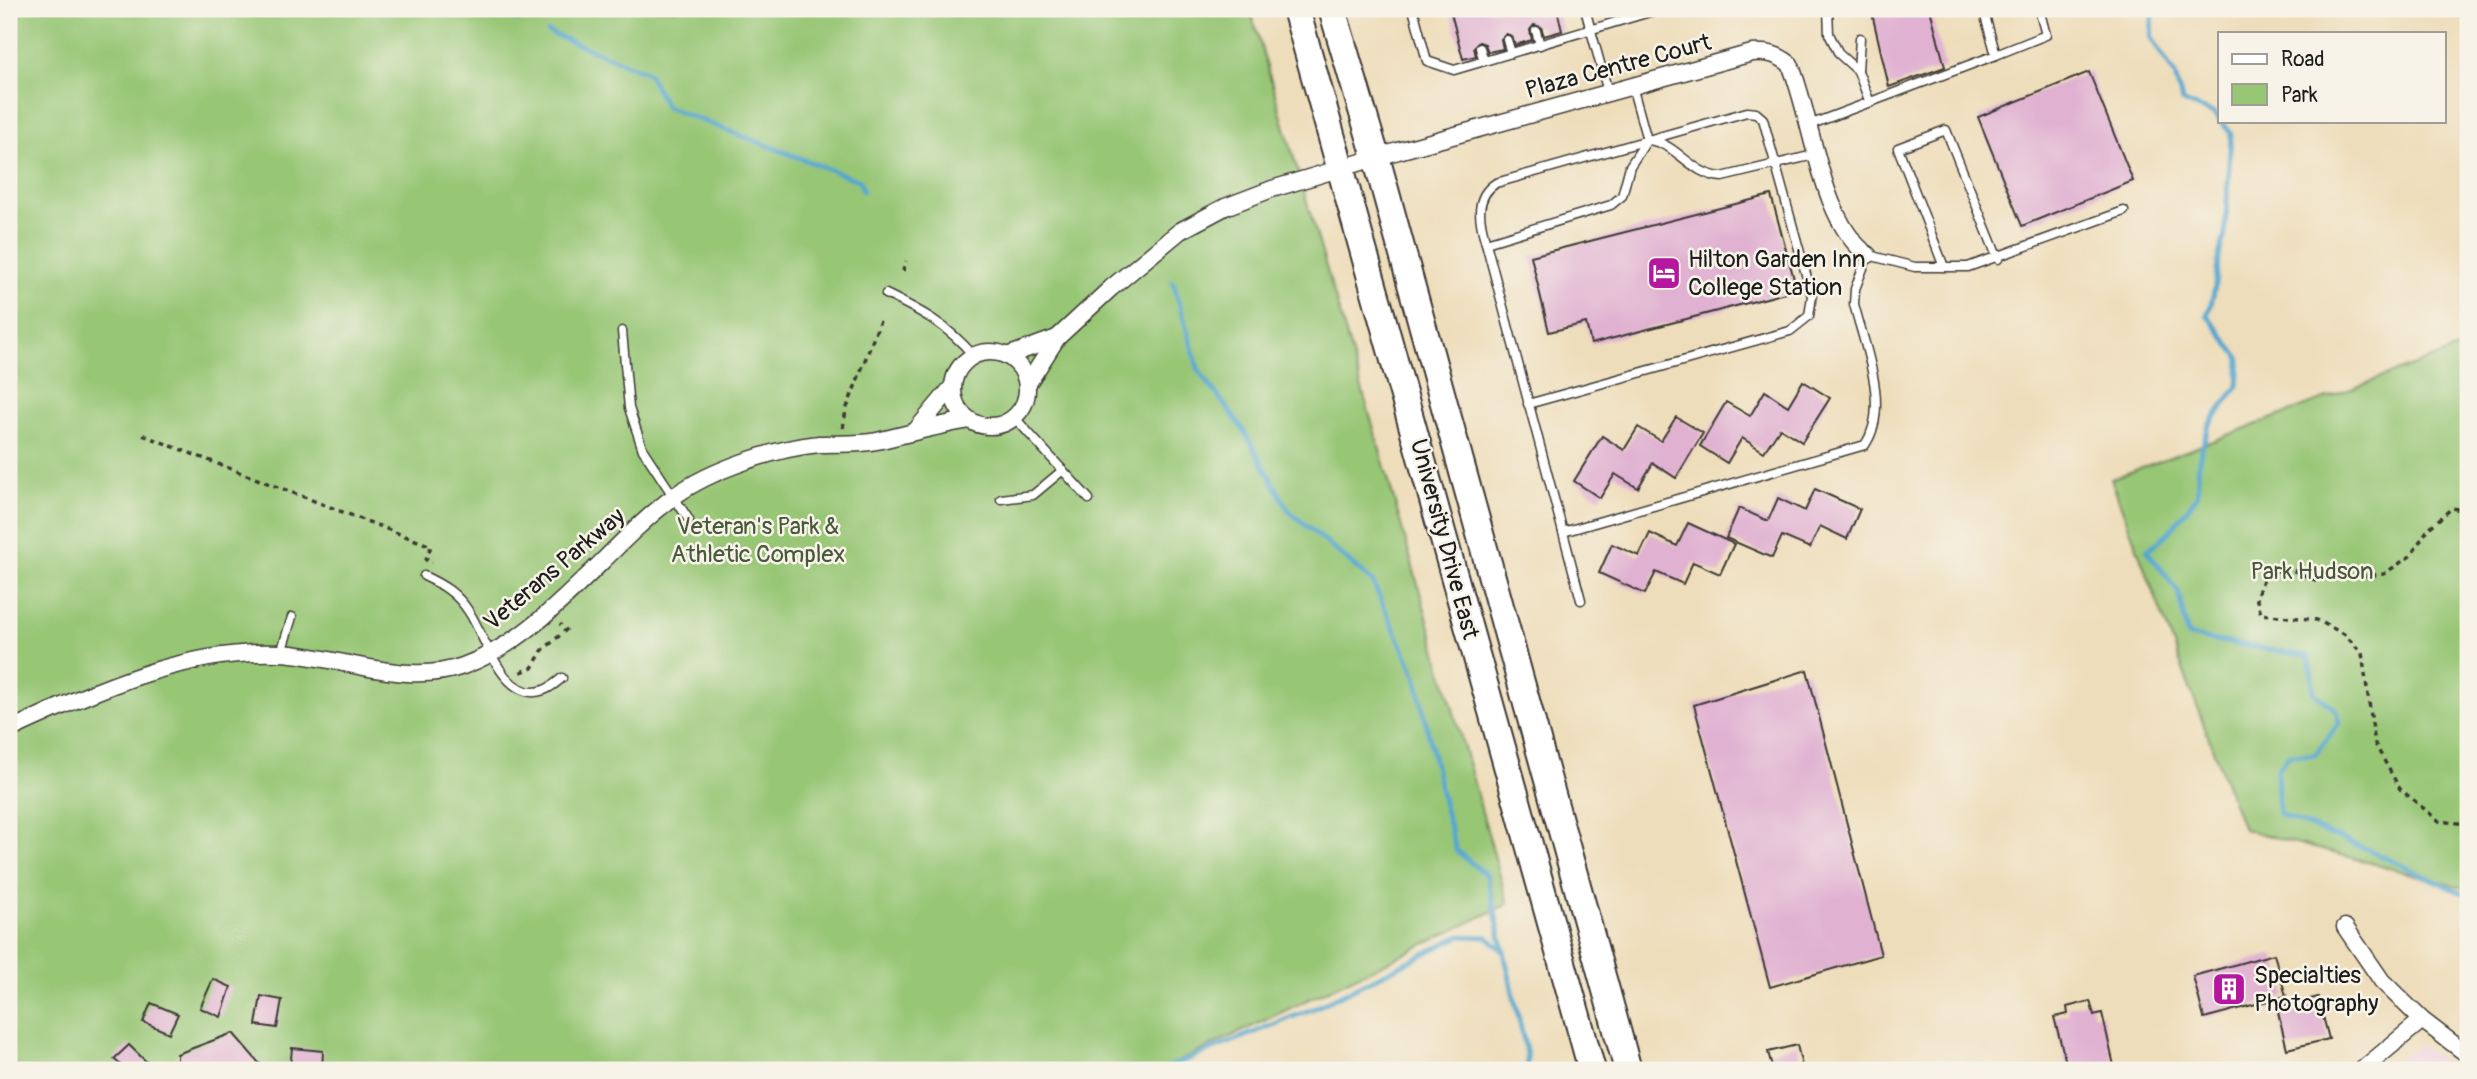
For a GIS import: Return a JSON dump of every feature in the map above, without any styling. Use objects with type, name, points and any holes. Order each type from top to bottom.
[{"type":"main road","name":"University Drive East","points":[[1296,9],[1592,1070]]},
{"type":"main road","name":"University Drive East","points":[[1332,9],[1376,157],[1628,1070]]},
{"type":"street","name":"Plaza Centre Court","points":[[1342,167],[1752,53],[1767,52],[1780,56],[1790,64],[1837,218],[1854,245],[1868,254]]},
{"type":"street","points":[[1027,384],[1017,363],[1007,356],[985,352],[974,356],[956,374],[953,386],[955,399],[969,419],[992,426],[1014,417],[1022,408],[1027,384],[1057,338],[1180,231],[1225,207],[1342,167]]},
{"type":"street","points":[[1007,356],[1057,338]]},
{"type":"street","points":[[917,429],[953,386]]},
{"type":"street","name":"Veterans Parkway","points":[[9,730],[153,670],[232,656],[281,653],[414,674],[462,667],[515,639],[675,496],[698,481],[752,460],[816,444],[875,441],[917,429],[969,419]]},
{"type":"street","points":[[2345,928],[2382,981],[2422,1020],[2468,1055]]},
{"type":"street","points":[[2362,1070],[2422,1020]]},
{"type":"lane","points":[[1413,9],[1427,61],[1454,70],[1591,30],[1640,12],[1660,9]]},
{"type":"lane","points":[[1586,9],[1608,92]]},
{"type":"lane","points":[[1828,9],[1829,34],[1839,54],[1858,71]]},
{"type":"lane","points":[[1983,9],[1996,55]]},
{"type":"lane","points":[[1810,125],[2046,35],[2039,9]]},
{"type":"lane","points":[[1536,32],[1540,45]]},
{"type":"lane","points":[[1860,38],[1858,71],[1870,103]]},
{"type":"lane","points":[[1507,40],[1511,53]]},
{"type":"lane","points":[[1480,48],[1484,61]]},
{"type":"lane","points":[[1486,243],[1611,205],[1622,196],[1630,166],[1647,140],[1632,86]]},
{"type":"lane","points":[[1528,404],[1790,331],[1801,325],[1809,316],[1812,296],[1763,119],[1756,113],[1746,112],[1496,183],[1486,189],[1479,210],[1486,243],[1528,404],[1581,600]]},
{"type":"lane","points":[[1944,267],[1898,148],[1946,130],[1998,259]]},
{"type":"lane","points":[[1647,140],[1674,149],[1707,176],[1722,177],[1818,154]]},
{"type":"lane","points":[[1563,532],[1865,444],[1872,434],[1876,396],[1854,304],[1855,289],[1868,254],[1915,267],[1968,267],[1998,259],[2124,211]]},
{"type":"lane","points":[[886,294],[932,316],[953,332],[974,356]]},
{"type":"lane","points":[[622,331],[629,408],[643,450],[689,520]]},
{"type":"lane","points":[[1014,417],[1089,499]]},
{"type":"lane","points":[[1001,499],[1033,495],[1063,470]]},
{"type":"lane","points":[[424,576],[449,588],[470,612],[489,653],[512,685],[528,692],[544,690],[562,678]]},
{"type":"lane","points":[[281,653],[292,617]]},
{"type":"path","points":[[903,271],[906,261]]},
{"type":"path","points":[[843,428],[846,410],[880,321]]},
{"type":"path","points":[[143,435],[431,546],[426,560],[442,568]]},
{"type":"path","points":[[2468,511],[2452,508],[2429,528],[2410,556],[2385,574],[2315,580],[2290,569],[2266,573],[2256,597],[2261,614],[2317,620],[2344,634],[2362,653],[2375,744],[2400,789],[2440,821],[2468,824]]},
{"type":"path","points":[[485,615],[505,625],[511,621]]},
{"type":"path","points":[[521,672],[532,668],[542,651],[566,630],[558,622]]},
{"type":"shaded area","points":[[2420,1045],[2455,1070],[2384,1070]]},
{"type":"green space","name":"Veteran's Park & Athletic Complex","points":[[9,9],[1250,9],[1378,443],[1508,904],[1161,1070],[9,1070]]},
{"type":"green space","name":"Park Hudson","points":[[2468,345],[2468,889],[2243,829],[2111,479]]},
{"type":"building","points":[[1450,9],[1557,9],[1562,31],[1544,36],[1541,27],[1534,25],[1530,30],[1532,40],[1515,45],[1512,36],[1506,34],[1501,39],[1503,49],[1488,52],[1485,44],[1479,42],[1474,47],[1476,56],[1463,59]]},
{"type":"building","points":[[1871,9],[1930,9],[1945,67],[1889,87]]},
{"type":"building","points":[[2089,72],[2133,181],[2022,226],[1978,117]]},
{"type":"building","name":"Hilton Garden Inn College Station","points":[[1771,195],[1797,290],[1591,344],[1586,323],[1549,332],[1531,256]]},
{"type":"building","points":[[1803,381],[1830,398],[1802,442],[1780,428],[1764,452],[1742,438],[1727,463],[1700,446],[1726,402],[1750,416],[1765,391],[1788,406]]},
{"type":"building","points":[[1676,417],[1703,433],[1676,478],[1653,463],[1638,488],[1615,474],[1600,498],[1574,481],[1602,436],[1624,450],[1638,427],[1661,441]]},
{"type":"building","points":[[1815,489],[1860,509],[1847,539],[1820,526],[1810,548],[1782,536],[1772,558],[1726,538],[1739,508],[1768,521],[1778,498],[1805,511]]},
{"type":"building","points":[[1688,523],[1734,544],[1720,574],[1693,562],[1683,584],[1656,572],[1645,594],[1599,573],[1612,544],[1639,556],[1650,533],[1677,546]]},
{"type":"building","points":[[1807,670],[1881,955],[1770,987],[1694,705]]},
{"type":"building","name":"Specialties Photography","points":[[2274,954],[2286,996],[2204,1018],[2193,976]]},
{"type":"building","points":[[213,979],[231,987],[221,1017],[200,1008]]},
{"type":"building","points":[[261,996],[282,1000],[277,1028],[256,1025]]},
{"type":"building","points":[[2318,997],[2329,1039],[2287,1049],[2277,1008]]},
{"type":"building","points":[[2090,1001],[2094,1015],[2102,1013],[2115,1070],[2068,1070],[2054,1017],[2068,1014],[2067,1007]]},
{"type":"building","points":[[151,1003],[178,1014],[169,1033],[143,1022]]},
{"type":"building","points":[[233,1033],[265,1070],[177,1070],[177,1054]]},
{"type":"building","points":[[129,1045],[155,1070],[126,1070],[114,1059]]},
{"type":"building","points":[[1797,1045],[1803,1070],[1773,1070],[1768,1052]]},
{"type":"building","points":[[292,1048],[323,1051],[322,1070],[290,1068]]},
{"type":"waterway","points":[[492,9],[518,20]]},
{"type":"waterway","points":[[2153,9],[2151,38],[2175,75],[2182,101],[2218,118]]},
{"type":"waterway","points":[[548,32],[648,73],[666,107],[860,181],[863,191]]},
{"type":"waterway","points":[[2221,122],[2231,133],[2225,235],[2207,315],[2240,359],[2238,386],[2209,425],[2199,459],[2197,496],[2170,531],[2147,551],[2178,591],[2188,636],[2309,656],[2314,693],[2335,709],[2339,723],[2315,755],[2289,755],[2277,770],[2279,814],[2369,850],[2468,896]]},
{"type":"waterway","points":[[1173,282],[1199,371],[1243,429],[1289,511],[1372,581],[1416,676],[1456,850],[1487,876],[1527,1055],[1527,1070]]},
{"type":"waterway","points":[[1162,1070],[1317,1007],[1460,936],[1488,937],[1502,950]]},
{"type":"place","name":"Hilton Garden Inn College Station","points":[[1664,273]]},
{"type":"place","name":"Specialties Photography","points":[[2229,989]]}]
